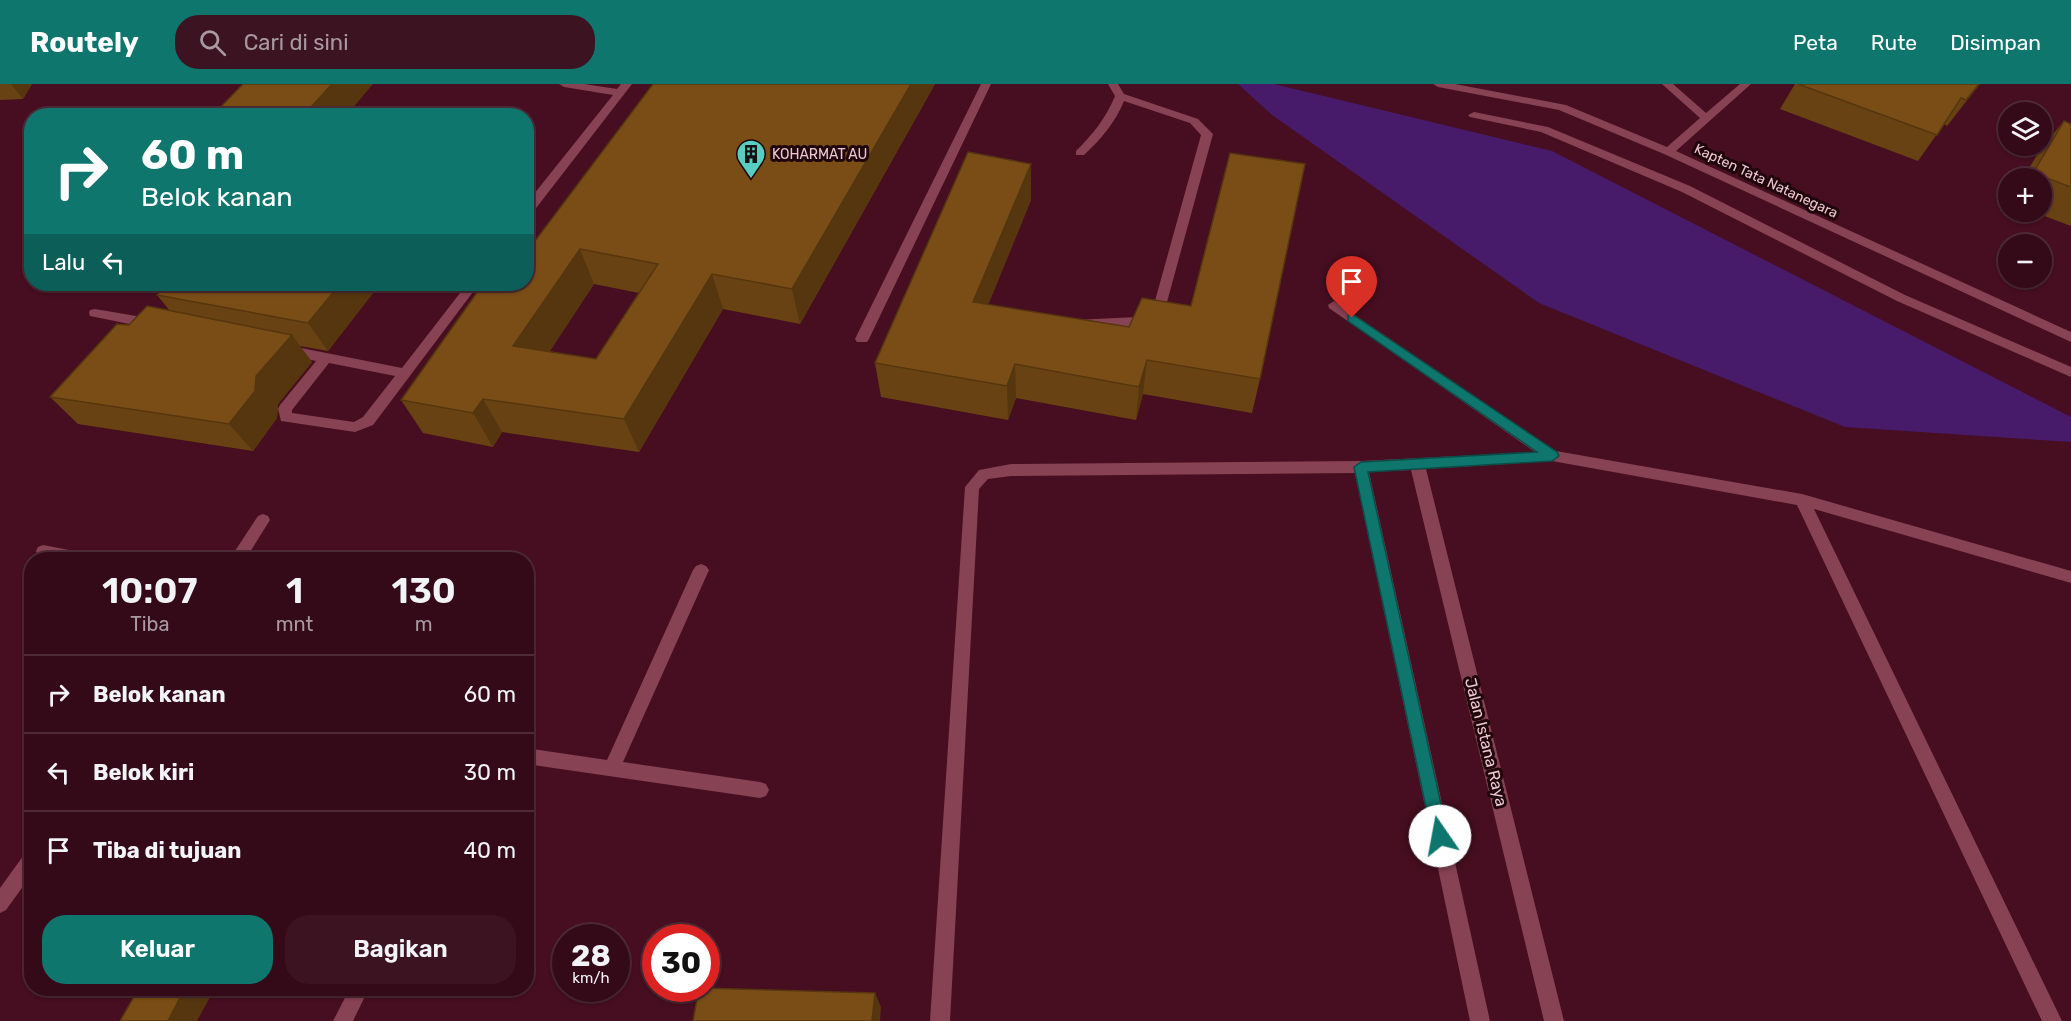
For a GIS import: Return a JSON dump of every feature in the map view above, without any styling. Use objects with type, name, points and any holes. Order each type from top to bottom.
[{"type":"street","points":[[564,84],[623,88]]},
{"type":"street","points":[[862,339],[986,84]]},
{"type":"street","points":[[1062,323],[1140,321],[1160,310],[1207,134],[1194,121],[1120,96],[1113,84]]},
{"type":"street","name":"Kapten Tata Natanegara","points":[[1438,84],[1562,107],[1668,152],[2071,338]]},
{"type":"street","points":[[1667,84],[1706,118]]},
{"type":"street","points":[[1668,152],[1746,84]]},
{"type":"street","points":[[534,203],[623,88]]},
{"type":"street","points":[[1080,153],[1107,125],[1120,96]]},
{"type":"street","points":[[1474,115],[1544,129],[1686,189],[1900,298],[2071,372]]},
{"type":"street","points":[[326,358],[285,409],[286,417],[355,427],[368,421],[468,291]]},
{"type":"street","points":[[1334,305],[1552,456]]},
{"type":"street","points":[[95,313],[164,326]]},
{"type":"street","points":[[268,347],[404,373]]},
{"type":"street","points":[[940,1021],[972,487],[984,474],[1011,470],[1361,467],[1552,456],[1802,500],[2071,577]]},
{"type":"street","name":"Jalan Istana Raya","points":[[1418,463],[1554,1021]]},
{"type":"street","points":[[1361,467],[1480,1021]]},
{"type":"street","points":[[1802,500],[2052,1021]]},
{"type":"street","points":[[241,552],[263,520]]},
{"type":"street","points":[[611,769],[701,570]]},
{"type":"street","points":[[534,757],[760,790]]},
{"type":"street","points":[[0,904],[24,870]]},
{"type":"street","points":[[343,1021],[356,996]]},
{"type":"shaded area","points":[[1238,84],[1274,84],[1552,151],[2071,417],[2071,442],[1845,427],[1539,303],[1272,115]]},
{"type":"building","points":[[243,84],[332,84],[310,108],[220,108]]},
{"type":"building","name":"KOHARMAT AU","points":[[653,84],[911,84],[792,289],[712,274],[624,419],[483,399],[473,413],[401,400],[478,291],[534,291],[534,242]],"holes":[[[580,249],[658,264],[596,359],[513,346]]]},
{"type":"building","points":[[1798,84],[1979,84],[1966,100],[1961,98],[1937,135]]},
{"type":"building","points":[[2064,121],[2071,124],[2071,187],[2052,180],[2052,168],[2036,168],[2043,156],[2052,156],[2052,141]]},
{"type":"building","points":[[968,152],[1031,164],[973,302],[1129,327],[1142,298],[1191,306],[1230,153],[1305,164],[1260,379],[1147,360],[1139,387],[1015,364],[1007,386],[875,363]]},
{"type":"building","points":[[161,291],[334,291],[308,323],[157,295]]},
{"type":"building","points":[[147,306],[292,335],[256,376],[255,391],[229,424],[50,397],[117,324],[129,325]]},
{"type":"building","points":[[720,989],[875,993],[872,1021],[693,1021],[696,1002],[720,1002]]},
{"type":"building","points":[[134,996],[181,996],[168,1021],[120,1021]]},
{"type":"place","name":"KOHARMAT AU","points":[[751,180]]},
{"type":"route","points":[[1352,318],[1552,456],[1361,467],[1440,836]]}]
